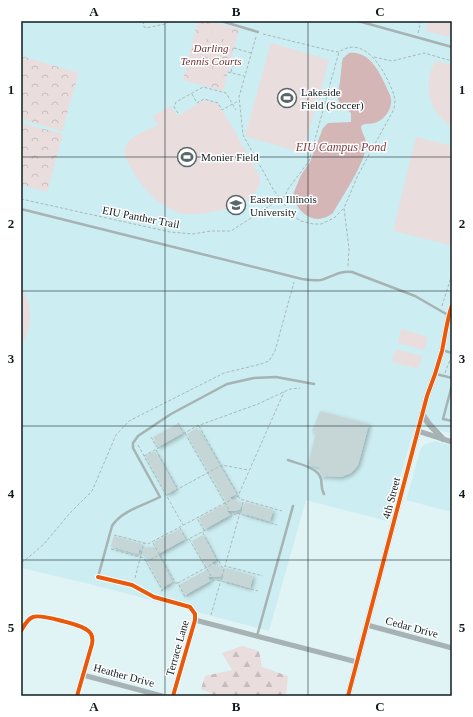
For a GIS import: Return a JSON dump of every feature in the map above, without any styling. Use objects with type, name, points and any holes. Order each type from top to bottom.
[{"type":"street","name":"4th Street","points":[[348,696],[422,414],[427,396],[436,374],[452,305]]},
{"type":"street","points":[[422,414],[443,439]]},
{"type":"street","points":[[418,431],[452,442]]},
{"type":"street","name":"Terrace Lane","points":[[98,576],[132,585],[154,597],[190,607],[195,614],[195,620],[173,696]]},
{"type":"street","name":"Heather Drive","points":[[21,631],[29,619],[37,616],[86,629],[92,636],[92,640],[83,675],[162,696]]},
{"type":"street","name":"Terrace Lane","points":[[195,620],[357,662]]},
{"type":"street","name":"Cedar Drive","points":[[367,625],[452,648]]},
{"type":"street","points":[[77,696],[83,675]]},
{"type":"lane","points":[[220,21],[258,32]]},
{"type":"lane","points":[[358,21],[452,48]]},
{"type":"lane","points":[[21,209],[302,279],[321,280],[347,271],[402,290],[449,316]]},
{"type":"lane","points":[[442,350],[452,353]]},
{"type":"lane","points":[[436,374],[452,378]]},
{"type":"lane","points":[[98,576],[110,533],[116,521],[122,516],[160,497],[133,448],[133,442],[138,436],[172,414],[228,384],[240,380],[276,376],[314,384]]},
{"type":"lane","points":[[452,385],[443,419],[452,421]]},
{"type":"lane","points":[[288,460],[317,472],[320,478],[321,489],[324,494]]},
{"type":"lane","points":[[257,636],[293,506]]},
{"type":"path","points":[[143,21],[144,27],[146,28],[166,24],[170,21]]},
{"type":"path","points":[[416,37],[421,21]]},
{"type":"path","points":[[258,32],[339,52],[344,48],[364,50],[378,63],[392,89],[395,100],[394,109],[358,175],[344,208],[328,222],[313,224],[301,221],[293,216],[280,199],[243,135],[239,101],[240,91],[258,32]]},
{"type":"path","points":[[234,48],[251,53]]},
{"type":"path","points":[[373,57],[392,61],[424,53],[452,61]]},
{"type":"path","points":[[231,73],[234,60]]},
{"type":"path","points":[[228,72],[244,76]]},
{"type":"path","points":[[178,113],[174,107],[176,102],[203,87],[226,93],[236,110]]},
{"type":"path","points":[[192,93],[197,103],[204,99],[218,103],[222,110],[239,101]]},
{"type":"path","points":[[344,208],[349,249],[347,271]]},
{"type":"path","points":[[441,311],[452,274]]},
{"type":"path","points":[[445,374],[452,353]]},
{"type":"path","points":[[144,456],[198,426],[258,404],[290,389],[300,388]]},
{"type":"path","points":[[110,533],[148,544],[238,496],[284,392]]},
{"type":"path","points":[[178,423],[232,515]]},
{"type":"path","points":[[198,426],[240,500],[282,511]]},
{"type":"path","points":[[151,438],[178,489]]},
{"type":"path","points":[[138,445],[183,525]]},
{"type":"path","points":[[167,495],[221,466],[249,470]]},
{"type":"path","points":[[211,616],[243,500]]},
{"type":"path","points":[[146,562],[240,511]]},
{"type":"path","points":[[236,513],[277,525]]},
{"type":"path","points":[[197,518],[204,530],[203,533],[224,570]]},
{"type":"path","points":[[179,528],[186,540]]},
{"type":"path","points":[[189,538],[214,581]]},
{"type":"path","points":[[152,542],[175,582],[178,583],[185,597],[222,576]]},
{"type":"path","points":[[135,578],[144,543]]},
{"type":"path","points":[[106,548],[144,558],[162,590],[175,582]]},
{"type":"path","points":[[178,583],[218,561]]},
{"type":"path","points":[[225,566],[262,576]]},
{"type":"path","points":[[217,579],[258,591]]},
{"type":"shaded area","name":"Eastern Illinois University","points":[[21,21],[452,21],[452,434],[416,423],[387,521],[306,500],[269,631],[86,583],[21,568]]},
{"type":"shaded area","points":[[435,441],[452,446],[452,512],[406,500],[421,448],[425,444]]},
{"type":"green space","name":"Darling Tennis Courts","points":[[198,21],[210,21],[239,29],[223,91],[183,80]]},
{"type":"green space","points":[[429,21],[442,21],[452,24],[449,37],[426,31]]},
{"type":"green space","points":[[201,24],[210,27],[205,47],[196,44]]},
{"type":"green space","points":[[213,28],[223,30],[217,50],[208,48]]},
{"type":"green space","points":[[226,31],[235,33],[230,53],[220,51]]},
{"type":"green space","name":"Lakeside Field (Soccer)","points":[[271,43],[329,60],[303,153],[245,136]]},
{"type":"green space","points":[[193,55],[202,58],[197,78],[187,75]]},
{"type":"green space","points":[[21,56],[79,73],[62,131],[21,119]]},
{"type":"green space","points":[[205,59],[214,61],[209,81],[200,78]]},
{"type":"green space","points":[[435,61],[452,65],[452,128],[438,114],[430,98],[429,80]]},
{"type":"green space","points":[[217,62],[227,65],[221,84],[212,82]]},
{"type":"green space","name":"Monier Field","points":[[204,100],[218,104],[259,175],[259,185],[253,194],[243,202],[215,211],[200,214],[187,214],[177,212],[163,205],[146,190],[127,161],[125,149],[127,144],[136,136],[158,125],[153,116],[171,106],[176,115],[179,115]]},
{"type":"green space","points":[[21,123],[63,134],[47,192],[21,185]]},
{"type":"green space","points":[[416,137],[452,146],[451,245],[393,231]]},
{"type":"green space","points":[[21,287],[28,300],[30,314],[29,327],[24,341],[21,340]]},
{"type":"green space","points":[[401,329],[428,337],[424,350],[398,343]]},
{"type":"green space","points":[[396,349],[422,356],[418,369],[392,362]]},
{"type":"green space","points":[[242,646],[259,651],[262,667],[288,676],[286,696],[217,696],[201,689],[205,676],[232,670],[222,653]]},
{"type":"water","name":"EIU Campus Pond","points":[[349,53],[357,53],[370,60],[380,73],[390,95],[391,103],[389,111],[384,118],[375,123],[361,126],[366,140],[365,153],[333,213],[320,219],[314,219],[299,209],[292,197],[301,175],[310,162],[323,128],[328,123],[351,122],[351,113],[340,104],[337,96],[343,58]]},
{"type":"building","points":[[320,411],[369,424],[358,465],[351,473],[341,477],[323,477],[318,470],[321,468],[308,464],[316,432],[312,431]]},
{"type":"building","points":[[177,424],[183,433],[158,447],[153,437]]},
{"type":"building","points":[[197,428],[236,494],[229,498],[238,502],[243,508],[236,511],[227,511],[230,515],[205,529],[199,518],[227,503],[187,434]]},
{"type":"building","points":[[155,451],[176,489],[167,494],[145,456]]},
{"type":"building","points":[[245,502],[273,510],[270,521],[242,513]]},
{"type":"building","points":[[179,529],[185,539],[158,554],[172,582],[162,588],[148,562],[151,560],[140,548],[157,548],[154,542]]},
{"type":"building","points":[[203,535],[216,560],[211,563],[225,572],[226,568],[253,576],[250,588],[223,580],[224,576],[208,577],[210,581],[185,595],[179,585],[208,569],[192,541]]},
{"type":"building","points":[[114,536],[141,544],[138,554],[111,546]]},
{"type":"cycle path","points":[[348,696],[427,396],[442,351],[447,322],[452,305]]},
{"type":"cycle path","points":[[98,577],[132,585],[154,597],[190,607],[195,614],[195,620],[173,696]]},
{"type":"cycle path","points":[[21,631],[29,619],[37,616],[52,618],[69,623],[83,628],[91,634],[92,644],[77,696]]},
{"type":"place","name":"Lakeside Field (Soccer)","points":[[287,98]]},
{"type":"place","name":"Monier Field","points":[[187,157]]},
{"type":"place","name":"Eastern Illinois University","points":[[236,205]]}]
